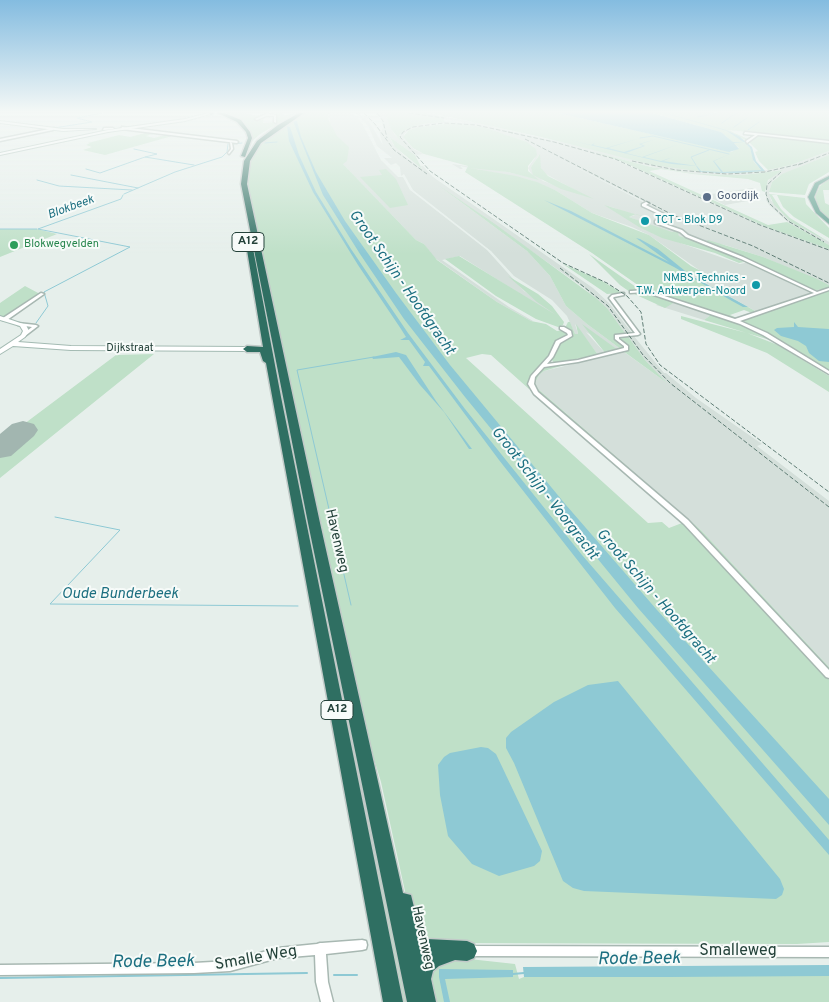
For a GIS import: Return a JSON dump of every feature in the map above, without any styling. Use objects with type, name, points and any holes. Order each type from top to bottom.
[{"type":"highway","name":"Havenweg","points":[[248,160],[244,184],[356,718],[418,1002]]},
{"type":"highway","name":"A12","points":[[240,162],[237,185],[393,1002]]},
{"type":"highway","points":[[246,349],[259,347],[264,344],[258,312],[259,298]]},
{"type":"highway","points":[[246,349],[260,349],[265,352],[276,397]]},
{"type":"highway","points":[[356,718],[385,814],[411,935],[423,949],[467,951]]},
{"type":"highway","points":[[426,1002],[421,979],[426,964],[440,956],[467,951]]},
{"type":"main road","points":[[829,177],[817,184],[811,197],[818,212],[829,222]]},
{"type":"main road","points":[[0,352],[25,335],[25,328],[20,324],[3,319]]},
{"type":"main road","name":"Dijkstraat","points":[[13,344],[72,348],[246,349]]},
{"type":"street","points":[[647,203],[643,205],[666,216],[656,222],[682,231],[685,235],[816,292]]},
{"type":"street","points":[[735,320],[829,289]]},
{"type":"street","points":[[631,292],[644,291],[735,320],[765,334],[829,373]]},
{"type":"street","points":[[3,319],[42,294]]},
{"type":"street","points":[[544,366],[578,361],[626,349],[626,346],[617,339],[617,336],[638,334],[612,298],[613,296],[623,294]]},
{"type":"street","points":[[20,324],[36,326],[25,335]]},
{"type":"street","points":[[562,328],[569,332],[570,336],[558,342],[554,353],[534,375],[531,382],[538,396],[686,522],[829,675]]},
{"type":"street","name":"Smalle Weg","points":[[0,970],[230,966],[278,952],[362,945]]},
{"type":"street","points":[[320,948],[322,982],[327,1002]]},
{"type":"street","name":"Smalleweg","points":[[467,951],[829,952]]},
{"type":"shaded area","points":[[381,160],[398,177],[403,177],[410,190],[487,250],[524,291],[557,314],[554,315],[460,256],[442,260],[509,307],[533,321],[497,302],[432,256],[424,244],[416,240],[340,161]]},
{"type":"shaded area","points":[[386,160],[409,160],[422,169],[421,166],[423,166],[433,177],[593,288],[609,303],[632,333],[625,333],[607,308],[584,288],[442,188],[527,251],[550,276],[566,306],[622,350],[618,350],[586,332],[606,354],[598,355],[575,324],[578,334],[575,334],[567,316],[552,300],[514,276],[491,251],[413,190],[404,174],[401,176],[400,167],[396,163],[391,165]]},
{"type":"shaded area","points":[[536,160],[531,167],[543,181],[588,197],[544,173],[541,168],[540,160],[561,160],[645,203],[640,205],[663,217],[657,220],[667,217],[645,205],[649,204],[561,160],[615,160],[764,226],[829,249],[829,285],[763,257],[725,245],[682,237],[629,217],[635,215],[608,206],[655,234],[740,264],[749,262],[817,293],[759,313],[691,275],[702,272],[649,235],[592,213],[555,190],[530,180],[460,166],[463,169],[460,169],[452,164],[508,172],[534,178],[528,168]]},
{"type":"shaded area","points":[[623,160],[662,160],[742,173],[768,170],[805,160],[818,160],[777,177],[772,182],[769,192],[771,200],[779,211],[801,227],[829,242],[829,245],[790,224],[769,205],[766,200],[766,185],[771,177],[781,170],[743,175],[697,174],[657,168]]},
{"type":"shaded area","points":[[752,188],[757,190],[759,199],[725,205],[705,195]]},
{"type":"shaded area","points":[[666,298],[712,314],[704,320],[656,305]]},
{"type":"shaded area","points":[[627,335],[633,335],[664,373],[762,444],[757,446],[829,501],[829,667],[701,530],[537,388],[535,383],[539,375],[544,371],[624,352],[667,383],[645,360]]},
{"type":"green space","points":[[250,160],[347,160],[343,164],[416,240],[424,244],[437,260],[497,302],[531,321],[546,324],[557,331],[564,330],[568,322],[570,322],[575,334],[578,334],[576,324],[598,355],[554,363],[552,360],[547,359],[531,376],[529,389],[491,355],[482,354],[466,358],[648,523],[662,522],[669,528],[682,523],[829,680],[829,942],[797,944],[427,943],[412,923],[381,782],[370,746],[246,180]]},
{"type":"green space","points":[[411,160],[417,160],[422,169]]},
{"type":"green space","points":[[445,160],[533,160],[528,166],[528,171],[539,180],[508,172],[470,168],[516,176],[537,182],[555,190],[592,213],[649,235],[691,266],[703,272],[692,276],[757,312],[752,313],[744,310],[730,315],[737,318],[733,319],[642,288],[592,253],[465,172],[468,166]]},
{"type":"green space","points":[[536,160],[540,160],[541,168],[548,176],[594,199],[561,189],[533,175],[531,167]]},
{"type":"green space","points":[[617,160],[697,174],[743,175],[783,170],[768,180],[765,192],[762,191],[760,183],[748,179],[693,174],[661,169],[649,171],[768,225],[787,222],[829,245],[829,249],[764,226]]},
{"type":"green space","points":[[632,160],[753,160],[762,171],[766,171],[742,173],[703,172],[653,165]]},
{"type":"green space","points":[[758,160],[805,160],[768,170]]},
{"type":"green space","points":[[817,160],[829,160],[829,172],[809,184],[805,195],[769,192],[772,182],[782,174]]},
{"type":"green space","points":[[386,169],[396,179],[408,205],[390,208],[360,177],[382,175],[379,170]]},
{"type":"green space","points":[[829,179],[829,190],[823,190],[825,203],[829,205],[829,219],[820,210],[815,197],[820,186]]},
{"type":"green space","points":[[438,185],[596,298],[607,308],[625,333],[614,337],[624,346],[622,350],[566,306],[550,276],[527,251]]},
{"type":"green space","points":[[769,194],[805,198],[806,204],[829,228],[829,238],[794,217],[783,207],[777,195],[772,195],[781,209],[790,218],[829,242],[791,222],[774,205]]},
{"type":"green space","points":[[604,205],[635,214],[629,217],[672,232],[678,230],[681,232],[678,234],[679,236],[745,260],[734,258],[744,262],[739,263],[715,253],[662,238],[639,227]]},
{"type":"green space","name":"Blokwegvelden","points":[[0,229],[37,229],[57,234],[0,257]]},
{"type":"green space","points":[[708,240],[763,257],[815,278],[829,285],[829,288],[809,289],[704,242]]},
{"type":"green space","points":[[589,254],[636,287],[637,290],[630,292],[620,285]]},
{"type":"green space","points":[[459,256],[556,315],[537,302],[508,276],[538,294],[552,306],[564,322],[563,325],[558,327],[536,319],[496,296],[445,259]]},
{"type":"green space","points":[[563,264],[602,281],[622,293],[607,294]]},
{"type":"green space","points":[[25,286],[40,294],[7,317],[0,316],[0,303]]},
{"type":"green space","points":[[829,289],[829,371],[739,321]]},
{"type":"green space","points":[[643,291],[697,309],[675,302],[665,308],[632,293]]},
{"type":"green space","points":[[712,314],[758,331],[829,374],[770,340],[704,320]]},
{"type":"green space","points":[[681,316],[747,333],[778,345],[829,376],[829,392],[767,353],[681,319]]},
{"type":"green space","points":[[582,324],[618,350],[606,354]]},
{"type":"green space","points":[[627,335],[645,360],[667,383],[623,351],[627,349],[618,337]]},
{"type":"green space","points":[[272,351],[275,351],[407,1002],[399,1002]]},
{"type":"green space","points":[[154,354],[0,478],[0,442],[116,355]]},
{"type":"green space","points":[[571,363],[544,371],[539,375],[535,383],[537,388],[701,530],[829,667],[829,673],[700,534],[541,396],[535,388],[534,377],[543,367]]},
{"type":"green space","points":[[460,958],[515,964],[519,979],[524,977],[829,973],[829,1002],[429,1002],[425,985],[433,963]]},
{"type":"water","points":[[298,160],[301,160],[316,192],[351,249],[408,333],[465,409],[582,555],[829,840],[829,855],[615,608],[499,460],[429,366],[423,366],[425,362],[409,340],[400,340],[406,337],[358,265],[313,192]]},
{"type":"water","points":[[309,160],[311,160],[345,221],[450,365],[566,505],[657,610],[829,799],[829,825],[638,608],[465,397],[404,319],[323,195]]},
{"type":"water","points":[[652,160],[666,160],[663,161],[697,166],[701,171],[721,172],[713,161],[716,160],[714,161],[723,172],[761,170],[753,160],[756,160],[765,171],[737,173],[700,172],[696,166]]},
{"type":"water","points":[[544,200],[571,211],[669,262],[636,238],[640,239],[658,249],[690,275],[748,307],[743,307],[674,267]]},
{"type":"water","points":[[794,322],[798,327],[829,329],[829,362],[819,361],[809,353],[806,346],[798,341],[781,336],[774,330],[777,328],[794,327]]},
{"type":"water","points":[[396,352],[406,355],[436,401],[472,449],[469,449],[444,412],[399,357],[373,359],[372,357]]},
{"type":"water","points":[[618,681],[780,879],[784,889],[782,895],[776,899],[584,891],[573,888],[563,881],[506,748],[506,738],[511,732],[554,702],[588,685]]},
{"type":"water","points":[[481,747],[488,748],[496,754],[542,851],[540,861],[534,866],[499,876],[472,864],[448,836],[440,795],[438,765],[450,753]]},
{"type":"water","points":[[829,965],[829,976],[524,977],[523,967]]},
{"type":"water","points":[[439,969],[513,970],[513,977],[445,979],[450,1002],[444,1002]]},
{"type":"waterway","points":[[86,169],[100,173],[137,160]]},
{"type":"waterway","points":[[162,160],[194,165]]},
{"type":"waterway","name":"Blokbeek","points":[[138,188],[175,172],[213,160]]},
{"type":"waterway","points":[[693,160],[696,165]]},
{"type":"waterway","points":[[71,175],[138,188]]},
{"type":"waterway","points":[[37,180],[59,186],[132,190]]},
{"type":"waterway","name":"Blokbeek","points":[[124,194],[138,188]]},
{"type":"waterway","name":"Blokbeek","points":[[36,323],[48,306],[44,292],[130,247],[38,229],[121,199],[123,195]]},
{"type":"waterway","points":[[0,229],[37,229]]},
{"type":"waterway","name":"Oude Bunderbeek","points":[[351,605],[297,370],[374,357]]},
{"type":"waterway","name":"Oude Bunderbeek","points":[[55,517],[120,530],[50,604],[298,606]]},
{"type":"waterway","name":"Rode Beek","points":[[0,978],[307,973]]},
{"type":"waterway","name":"Rode Beek","points":[[513,974],[524,973]]},
{"type":"waterway","name":"Rode Beek","points":[[334,975],[357,975]]},
{"type":"runway","points":[[0,449],[23,430]]},
{"type":"railway","points":[[407,160],[427,174]]},
{"type":"railway","points":[[420,160],[430,171],[563,263],[607,283],[627,296],[641,312],[646,344],[660,365],[829,492]]},
{"type":"railway","points":[[565,160],[675,216],[753,246],[829,283]]},
{"type":"railway","points":[[617,160],[760,225],[829,250]]},
{"type":"railway","points":[[802,163],[812,160]]},
{"type":"railway","points":[[632,161],[676,170],[727,174],[765,172],[802,163]]},
{"type":"railway","points":[[798,165],[802,163]]},
{"type":"railway","points":[[781,172],[767,185],[766,194],[769,203],[788,221],[824,242]]},
{"type":"railway","points":[[560,268],[608,306],[643,355],[670,383],[829,507]]},
{"type":"place","name":"Goordijk","points":[[707,197]]},
{"type":"place","name":"TCT - Blok D9","points":[[645,221]]},
{"type":"place","name":"Blokwegvelden","points":[[14,245]]},
{"type":"place","name":"NMBS Technics - T.W. Antwerpen-Noord","points":[[756,285]]},
{"type":"water label","name":"Groot Schijn - Hoofdgracht","points":[[401,283]]},
{"type":"water label","name":"Groot Schijn - Voorgracht","points":[[544,494]]},
{"type":"water label","name":"Groot Schijn - Hoofdgracht","points":[[655,597]]}]
